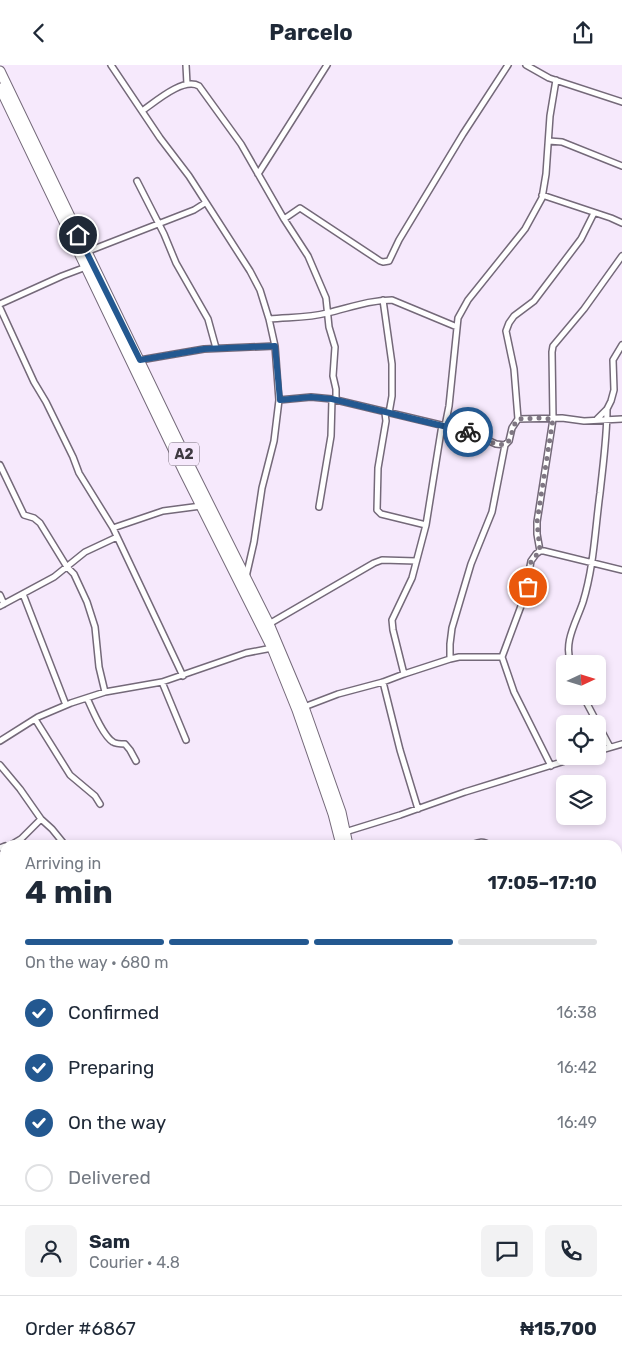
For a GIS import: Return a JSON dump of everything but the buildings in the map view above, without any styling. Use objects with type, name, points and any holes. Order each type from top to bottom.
[{"type":"highway","name":"A2","points":[[0,71],[86,252],[269,624],[304,707],[341,812],[347,840]]},
{"type":"highway","name":"A2","points":[[0,88],[201,506],[272,648],[297,710],[333,814],[340,840]]},
{"type":"street","points":[[111,65],[160,139],[189,176],[250,271],[260,290],[269,319],[275,346],[280,400],[274,441],[262,488],[246,580]]},
{"type":"street","points":[[186,65],[187,85]]},
{"type":"street","points":[[258,174],[327,65]]},
{"type":"street","points":[[284,219],[300,209],[383,263],[389,261],[399,240],[463,134],[508,65]]},
{"type":"street","points":[[526,65],[556,81],[622,102]]},
{"type":"street","points":[[404,674],[392,622],[409,585],[426,525],[450,397],[458,318],[464,305],[525,229],[542,195],[549,141],[550,116],[556,81]]},
{"type":"street","points":[[142,111],[173,89],[190,83],[198,86],[241,145],[308,256],[326,299],[329,327],[336,352],[333,376],[336,389],[331,436],[319,507]]},
{"type":"street","points":[[549,141],[562,142],[622,166]]},
{"type":"street","points":[[136,181],[166,239],[176,263],[208,319],[216,348]]},
{"type":"street","points":[[542,195],[611,217],[622,223]]},
{"type":"street","points":[[86,252],[194,210],[206,203]]},
{"type":"street","points":[[450,659],[452,628],[471,564],[492,512],[505,445],[509,441],[512,428],[518,419],[514,369],[506,331],[508,323],[534,301],[581,239],[594,213]]},
{"type":"street","points":[[551,766],[514,692],[502,657],[524,598],[531,561],[540,551],[537,522],[553,419],[553,346],[584,309],[622,256]]},
{"type":"street","points":[[0,304],[86,267]]},
{"type":"street","points":[[269,319],[314,316],[383,300],[392,301],[457,327]]},
{"type":"street","points":[[383,300],[392,364],[392,396],[387,413],[378,468],[377,510],[381,514],[426,525]]},
{"type":"street","points":[[0,308],[79,473],[113,527],[182,676]]},
{"type":"street","points":[[597,419],[612,401],[614,390],[613,360],[622,345]]},
{"type":"street","points":[[140,360],[216,348],[275,346]]},
{"type":"street","points":[[280,400],[311,397],[334,399],[444,425],[472,433],[496,444],[505,445]]},
{"type":"street","points":[[569,655],[569,640],[589,584],[603,473],[607,409]]},
{"type":"street","points":[[518,419],[562,418],[584,421],[622,419]]},
{"type":"street","points":[[0,465],[24,515],[34,518],[40,523],[80,586],[93,618],[97,636],[98,667],[105,692]]},
{"type":"street","points":[[113,527],[163,511],[201,506]]},
{"type":"street","points":[[0,595],[2,605],[54,577],[85,552],[117,537]]},
{"type":"street","points":[[540,551],[622,570]]},
{"type":"street","points":[[269,624],[374,563],[382,560],[416,561]]},
{"type":"street","points":[[23,594],[66,705]]},
{"type":"street","points":[[0,741],[35,719],[66,705],[105,692],[162,682],[246,653],[272,648]]},
{"type":"street","points":[[304,707],[338,694],[383,683],[450,659],[459,657],[502,657]]},
{"type":"street","points":[[162,682],[186,740]]},
{"type":"street","points":[[383,683],[400,750],[418,809]]},
{"type":"street","points":[[87,698],[98,721],[110,739],[115,743],[125,744],[136,761]]},
{"type":"street","points":[[588,705],[610,747]]},
{"type":"street","points":[[35,719],[70,775],[95,796],[100,804]]},
{"type":"street","points":[[606,748],[622,744]]},
{"type":"street","points":[[345,832],[464,792],[556,764]]},
{"type":"street","points":[[0,765],[61,840]]},
{"type":"street","points":[[19,840],[42,819]]},
{"type":"way so far","points":[[468,432],[496,444],[505,445],[509,441],[512,428],[518,419],[553,419],[537,522],[540,551],[531,561],[528,587]]},
{"type":"route","points":[[78,235],[140,360],[204,349],[275,346],[280,400],[311,397],[332,399],[468,432]]}]
